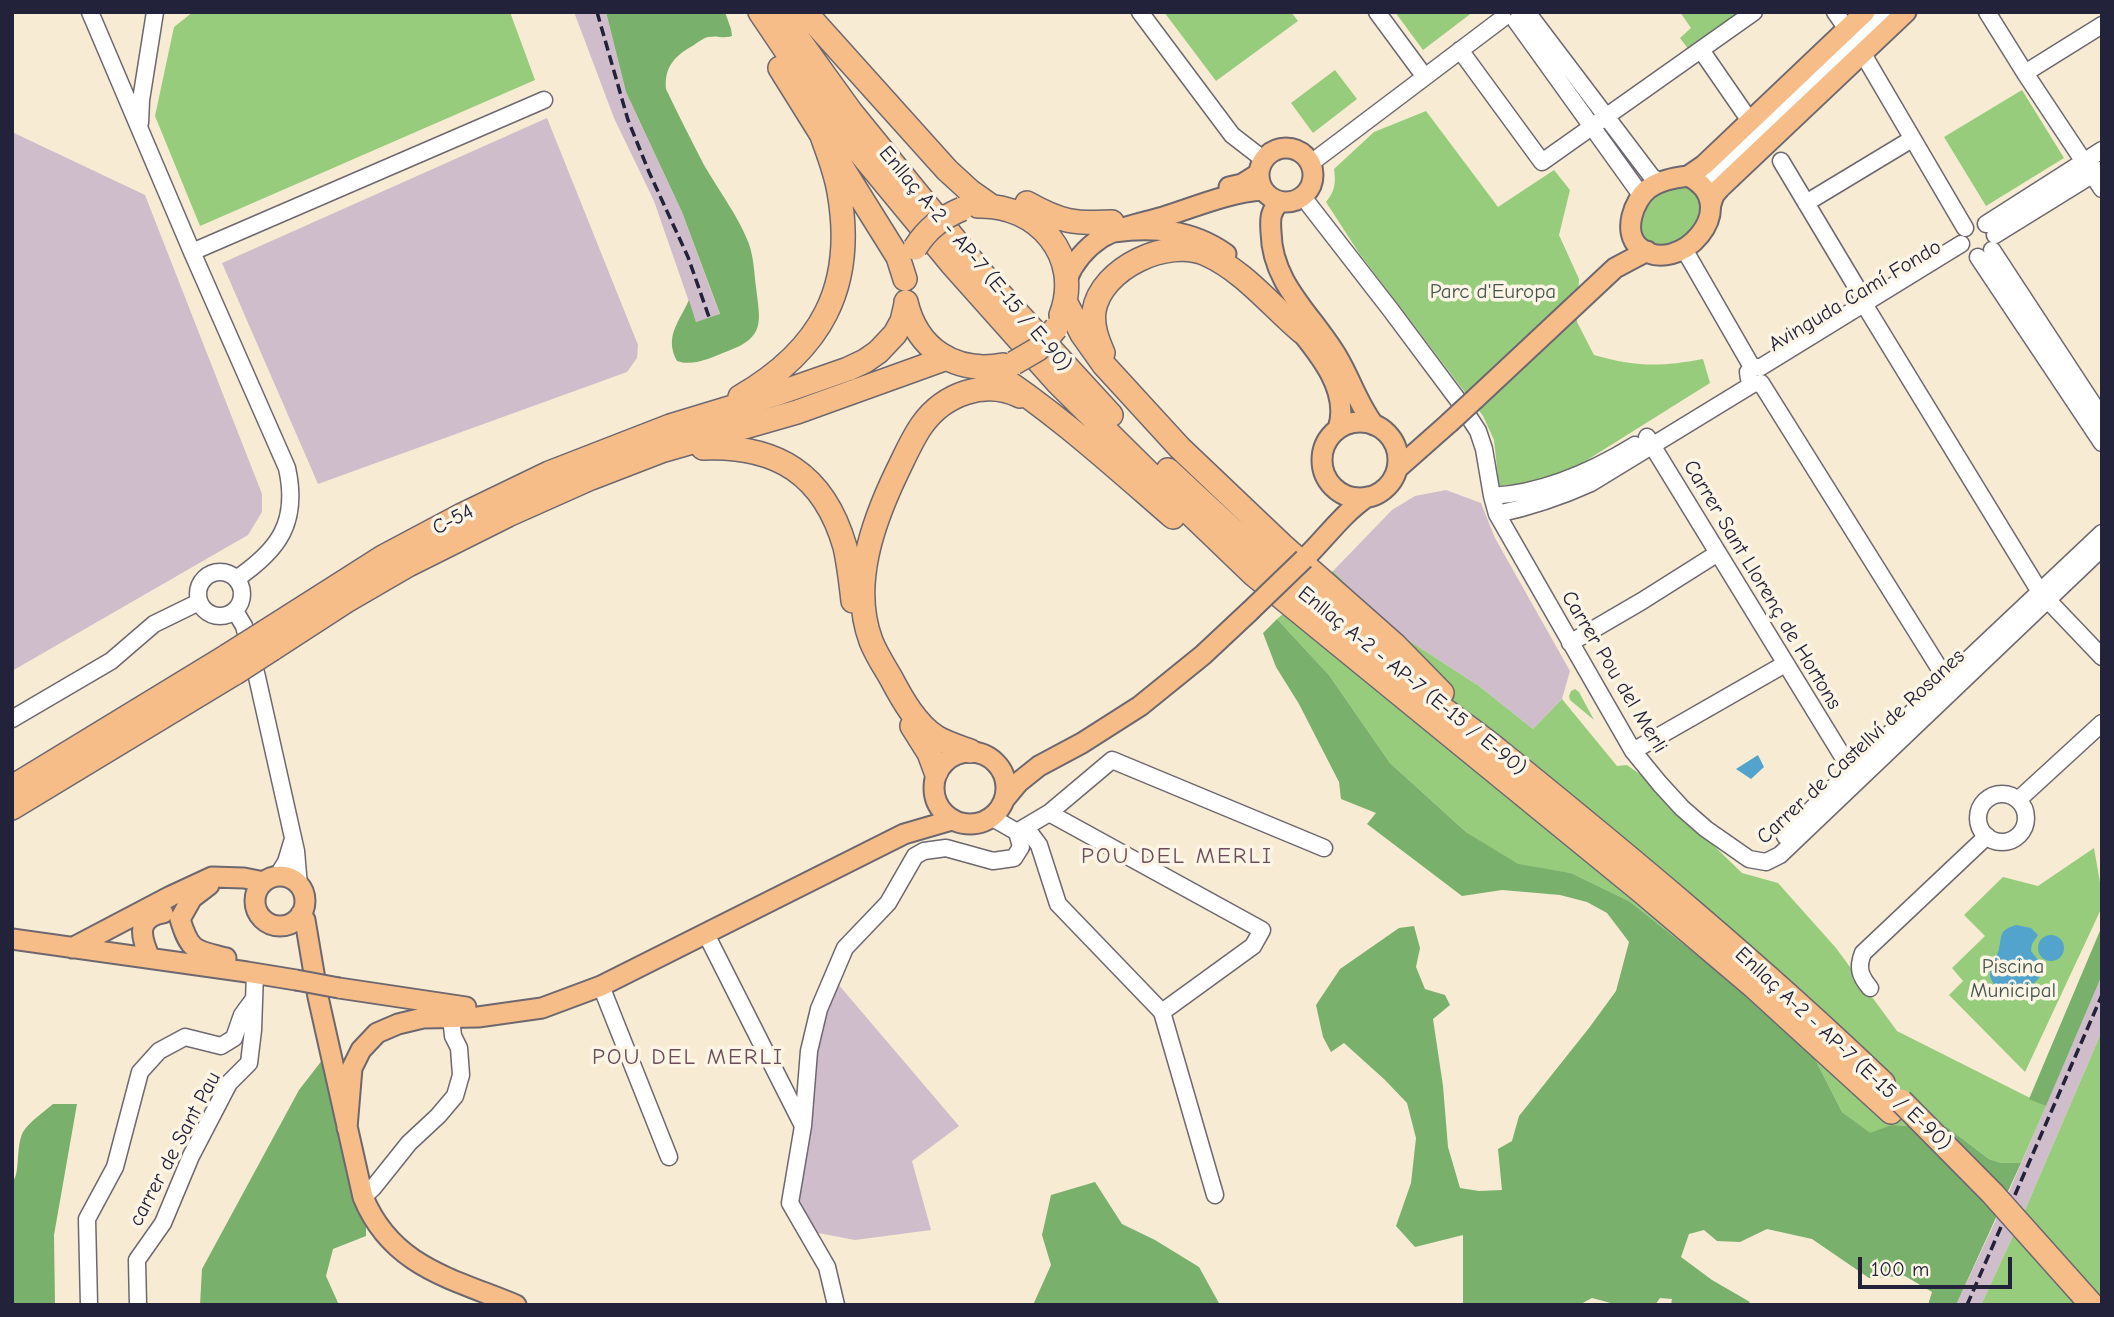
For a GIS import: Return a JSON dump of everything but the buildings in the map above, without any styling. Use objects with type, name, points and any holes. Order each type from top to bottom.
[{"type":"highway","points":[[744,12],[898,257],[905,279]]},
{"type":"highway","name":"Enllaç A-2 - AP-7 (E-15 / E-90)","points":[[760,12],[851,142],[951,263],[1058,383],[1253,574],[1721,935],[1820,1024],[2072,1305]]},
{"type":"highway","name":"Enllaç A-2 - AP-7 (E-15 / E-90)","points":[[779,12],[851,112],[990,284],[1130,436],[1259,555],[1492,757]]},
{"type":"highway","points":[[805,12],[947,170],[991,206]]},
{"type":"highway","points":[[708,415],[755,388],[798,353],[813,335],[834,299],[841,259],[842,215],[839,192],[822,136]]},
{"type":"highway","points":[[947,170],[1061,219],[1113,227]]},
{"type":"highway","name":"C-54","points":[[12,787],[231,664],[268,641],[383,557],[462,515],[549,473],[603,451],[670,426],[779,393],[865,361],[895,334],[906,304],[905,279],[915,248],[932,226],[943,218],[962,209],[991,206],[1011,209],[1030,218],[1046,231],[1060,254],[1067,279],[1066,303],[1056,328],[1038,349],[1014,363],[988,368],[967,366],[928,346],[915,327],[906,304]]},
{"type":"highway","points":[[1135,398],[1103,354],[1096,337],[1095,308],[1109,283],[1126,268],[1149,254],[1175,248],[1207,254],[1235,271],[1302,332]]},
{"type":"highway","points":[[1066,303],[1082,334],[1104,365],[1180,448],[1395,645],[1492,757]]},
{"type":"highway","name":"C-54","points":[[268,641],[508,514],[591,478],[662,451],[797,412],[947,358]]},
{"type":"highway","points":[[988,368],[1056,416],[1378,692],[1492,757]]},
{"type":"highway","points":[[970,751],[937,737],[922,724],[908,707],[870,640],[864,609],[864,579],[874,525],[914,438],[923,423],[946,401],[981,388],[998,389],[1016,394],[1056,416]]},
{"type":"highway","points":[[662,451],[739,447],[758,452],[793,468],[809,480],[820,494],[840,533],[854,608],[865,647],[889,694],[929,753],[935,780]]},
{"type":"highway","name":"C-54","points":[[12,808],[72,774],[231,664]]},
{"type":"highway","name":"Enllaç A-2 - AP-7 (E-15 / E-90)","points":[[1896,1107],[1992,1193],[2092,1305]]},
{"type":"main road","points":[[1632,237],[1639,247],[1658,254],[1684,249],[1695,242],[1705,229],[1714,195],[1859,43],[1866,12]]},
{"type":"main road","points":[[1046,231],[1071,232],[1113,227],[1178,231],[1219,249],[1240,264],[1265,286],[1323,362],[1342,407],[1338,429],[1324,450],[1322,463],[1326,476],[1343,494],[1367,497],[1378,494],[1388,486],[1397,469],[1615,268],[1629,247],[1632,237],[1631,219],[1641,195],[1666,179],[1688,176],[1704,165],[1750,121],[1906,12]]},
{"type":"main road","points":[[1283,147],[1298,150],[1308,159],[1313,180],[1303,197],[1292,202],[1280,202],[1266,195],[1261,174],[1269,153],[1283,147]]},
{"type":"main road","points":[[1067,279],[1080,256],[1113,227],[1242,184],[1261,174]]},
{"type":"main road","points":[[1688,176],[1703,186],[1711,204]]},
{"type":"main road","points":[[1280,202],[1271,214],[1270,223],[1271,244],[1279,272],[1293,297],[1338,359],[1362,410],[1374,425]]},
{"type":"main road","points":[[1615,268],[1647,251]]},
{"type":"main road","points":[[1338,429],[1362,422],[1384,430],[1392,439],[1398,456],[1397,469]]},
{"type":"main road","points":[[1392,439],[1408,443],[1432,439]]},
{"type":"main road","points":[[1330,533],[1334,513],[1333,486]]},
{"type":"main road","points":[[347,1128],[352,1068],[360,1050],[377,1033],[423,1018],[478,1017],[556,1004],[601,986],[904,834],[952,820],[971,824],[991,817],[1019,782],[1039,766],[1082,743],[1140,706],[1203,655],[1304,559],[1345,514],[1367,497]]},
{"type":"main road","points":[[904,834],[926,807],[942,763],[950,757],[970,751],[1011,765],[1039,766]]},
{"type":"main road","points":[[993,759],[1001,768],[1005,779],[1004,800]]},
{"type":"main road","points":[[935,780],[938,807],[952,820]]},
{"type":"main road","points":[[71,948],[212,877],[294,881],[305,900],[302,914],[285,926],[264,921],[254,901],[229,878]]},
{"type":"main road","points":[[180,919],[192,898],[202,889],[229,878]]},
{"type":"main road","points":[[254,901],[259,887],[272,879]]},
{"type":"main road","points":[[150,958],[143,941],[145,923],[150,917],[169,912],[180,919],[186,939],[192,947],[232,960],[251,973]]},
{"type":"main road","points":[[302,914],[363,1197],[378,1227],[392,1244],[422,1266],[516,1305]]},
{"type":"main road","points":[[285,926],[310,950]]},
{"type":"main road","points":[[12,939],[505,1012]]},
{"type":"street","points":[[90,12],[287,468],[291,486],[290,504],[282,536],[273,550],[256,566],[236,579]]},
{"type":"street","points":[[140,129],[141,100],[155,12]]},
{"type":"street","points":[[1140,12],[1261,174]]},
{"type":"street","points":[[1377,12],[1419,69]]},
{"type":"street","points":[[1460,50],[1542,162],[1754,12]]},
{"type":"street","points":[[1835,12],[1878,63],[1977,239],[2102,418]]},
{"type":"street","points":[[1710,183],[1859,43],[1888,12]]},
{"type":"street","points":[[1987,12],[2025,73],[2095,173]]},
{"type":"street","points":[[1308,159],[1419,69],[1512,15]]},
{"type":"street","points":[[1308,159],[1512,15]]},
{"type":"street","points":[[1512,15],[1600,122],[1652,177],[1660,182]]},
{"type":"street","points":[[2025,73],[2102,25]]},
{"type":"street","points":[[1859,43],[1912,139],[1977,239],[2102,443]]},
{"type":"street","points":[[1701,50],[1750,121]]},
{"type":"street","points":[[192,252],[544,100]]},
{"type":"street","points":[[1600,122],[1641,195]]},
{"type":"street","points":[[1806,203],[1912,139]]},
{"type":"street","name":"Avinguda Camí Fondo","points":[[1497,514],[1562,496],[1591,483],[1865,303],[2095,173],[2102,150]]},
{"type":"street","points":[[1781,161],[2044,596],[2102,657]]},
{"type":"street","name":"Carrer Pou del Merli","points":[[1303,197],[1398,319],[1478,431],[1497,514],[1633,751],[1682,808],[1749,859]]},
{"type":"street","points":[[1684,249],[1757,375],[1950,685]]},
{"type":"street","name":"Avinguda Camí Fondo","points":[[1492,496],[1513,495],[1558,484],[1651,442]]},
{"type":"street","name":"Carrer Sant Llorenç de Hortons","points":[[1651,442],[1785,664],[1856,774]]},
{"type":"street","name":"Carrer de Castellví de Rosanes","points":[[2044,596],[2102,533]]},
{"type":"street","name":"Carrer de Castellví de Rosanes","points":[[1749,859],[1775,846],[1856,774],[2044,596],[2102,548]]},
{"type":"street","points":[[1570,643],[1718,553]]},
{"type":"street","points":[[223,572],[236,579],[242,591],[242,598],[235,611],[229,615],[215,616],[208,613],[199,602],[199,587],[208,575],[223,572]]},
{"type":"street","points":[[12,719],[111,661],[154,624],[199,602]]},
{"type":"street","points":[[235,611],[244,626],[254,663],[296,851],[299,886]]},
{"type":"street","points":[[1633,751],[1785,664]]},
{"type":"street","points":[[2018,800],[2102,723]]},
{"type":"street","points":[[1017,832],[1049,813],[1112,760],[1324,848]]},
{"type":"street","points":[[1996,794],[2018,800],[2025,814],[2022,830],[2017,836],[2002,842],[1987,836],[1979,824],[1979,809],[1983,802],[1996,794]]},
{"type":"street","points":[[1049,813],[1262,930],[1253,946],[1162,1012]]},
{"type":"street","points":[[991,817],[1017,832],[1030,834],[1039,845],[1058,904],[1162,1012],[1215,1195]]},
{"type":"street","points":[[836,1305],[827,1267],[790,1203],[803,1126],[810,1051],[819,1009],[845,947],[888,903],[915,856],[924,851],[946,848],[993,861],[1014,858],[1021,847],[1017,832]]},
{"type":"street","points":[[1870,988],[1862,979],[1859,970],[1863,953],[1987,836]]},
{"type":"street","points":[[272,879],[286,862],[292,839]]},
{"type":"street","points":[[706,934],[803,1126]]},
{"type":"street","name":"carrer de Sant Pau","points":[[138,1305],[137,1260],[163,1223],[191,1156],[229,1083],[249,1063],[253,1030],[251,973]]},
{"type":"street","points":[[601,986],[668,1157]]},
{"type":"street","points":[[89,1305],[87,1219],[115,1167],[140,1072],[159,1051],[186,1037],[221,1046],[234,1038],[242,1015],[253,1000]]},
{"type":"street","points":[[363,1197],[454,1096],[461,1075],[459,1048],[453,1037],[451,1017]]},
{"type":"shaded area","points":[[574,12],[606,12],[626,92],[682,212],[720,315],[696,322],[654,201],[614,118]]},
{"type":"shaded area","points":[[547,118],[638,345],[637,358],[627,372],[318,484],[222,263]]},
{"type":"shaded area","points":[[12,132],[145,195],[262,494],[262,512],[248,535],[12,671]]},
{"type":"shaded area","points":[[1446,490],[1481,503],[1495,538],[1570,671],[1562,699],[1533,729],[1479,686],[1391,629],[1333,571],[1392,510],[1415,496]]},
{"type":"shaded area","points":[[2102,975],[2102,1031],[2025,1210],[1981,1305],[1956,1305],[2008,1194]]},
{"type":"shaded area","points":[[838,984],[959,1126],[912,1161],[931,1230],[855,1240],[813,1232],[798,1198],[818,1029]]},
{"type":"green space","points":[[193,12],[510,12],[535,80],[200,226],[155,116],[174,27]]},
{"type":"green space","points":[[606,12],[725,12],[731,29],[732,36],[706,38],[682,53],[672,62],[666,81],[666,89],[699,156],[745,234],[754,266],[759,309],[755,334],[740,346],[703,360],[690,363],[677,361],[672,344],[674,330],[689,300],[696,322],[720,314],[682,212],[626,92]]},
{"type":"green space","points":[[1164,12],[1291,12],[1298,21],[1216,81]]},
{"type":"green space","points":[[1395,12],[1473,12],[1423,50]]},
{"type":"green space","points":[[1680,12],[1740,12],[1689,50],[1680,38],[1691,28]]},
{"type":"green space","points":[[1335,70],[1357,99],[1313,133],[1291,103]]},
{"type":"green space","points":[[2022,90],[2064,158],[1986,206],[1944,137]]},
{"type":"green space","name":"Parc d'Europa","points":[[1426,111],[1498,207],[1554,170],[1570,190],[1559,235],[1579,279],[1577,322],[1594,355],[1623,362],[1648,364],[1703,359],[1710,383],[1576,467],[1530,483],[1499,486],[1494,440],[1483,416],[1359,253],[1326,202],[1334,187],[1334,169],[1374,132]]},
{"type":"green space","points":[[1683,184],[1697,189],[1704,208],[1693,233],[1664,250],[1639,239],[1642,216],[1648,201],[1661,192]]},
{"type":"green space","points":[[1333,571],[1391,629],[1479,686],[1533,729],[1562,699],[1617,766],[1627,765],[1641,775],[1742,873],[1778,883],[1836,948],[1897,1031],[2046,1106],[2021,1163],[2001,1163],[1989,1159],[1947,1127],[1891,1125],[1870,1134],[1842,1112],[1814,1057],[1720,973],[1629,901],[1571,873],[1518,865],[1466,832],[1390,763],[1329,675],[1277,619]]},
{"type":"green space","points":[[1277,619],[1329,675],[1390,763],[1466,832],[1518,864],[1571,873],[1629,901],[1783,1023],[1814,1057],[1842,1112],[1870,1133],[1891,1125],[1947,1127],[1989,1159],[2001,1163],[2021,1163],[1956,1305],[1928,1305],[1932,1292],[1905,1276],[1869,1278],[1812,1239],[1767,1229],[1740,1242],[1717,1241],[1704,1230],[1689,1234],[1681,1257],[1712,1280],[1750,1302],[1747,1305],[1671,1305],[1672,1299],[1660,1298],[1655,1305],[1618,1305],[1592,1298],[1579,1305],[1463,1305],[1463,1235],[1415,1247],[1396,1226],[1411,1183],[1416,1138],[1407,1103],[1344,1043],[1331,1052],[1323,1037],[1316,1005],[1340,969],[1399,928],[1414,926],[1420,948],[1416,967],[1425,989],[1445,995],[1450,1005],[1433,1019],[1443,1086],[1448,1147],[1460,1188],[1502,1190],[1498,1149],[1512,1141],[1519,1116],[1616,991],[1629,942],[1607,913],[1587,902],[1560,895],[1502,890],[1462,896],[1367,824],[1376,813],[1341,799],[1339,782],[1299,704],[1276,667],[1263,633]]},
{"type":"green space","points":[[1575,689],[1594,720],[1570,700],[1571,691]]},
{"type":"green space","name":"Piscina Municipal","points":[[2094,848],[2102,907],[2025,1072],[1949,995],[1963,981],[1952,968],[1985,936],[1964,915],[2003,877],[2038,886]]},
{"type":"green space","points":[[2102,926],[2102,975],[2046,1106],[2029,1099]]},
{"type":"green space","points":[[2102,1031],[2102,1305],[1981,1305],[2025,1210]]},
{"type":"green space","points":[[323,1059],[366,1220],[366,1236],[333,1249],[326,1276],[339,1305],[200,1305],[202,1269],[299,1090]]},
{"type":"green space","points":[[53,1104],[77,1104],[54,1235],[55,1305],[12,1305],[12,1183],[15,1179],[19,1145],[26,1128]]},
{"type":"green space","points":[[1095,1182],[1122,1224],[1155,1240],[1199,1267],[1220,1305],[1033,1305],[1051,1265],[1042,1235],[1051,1195]]},
{"type":"water","points":[[1758,755],[1764,767],[1751,779],[1736,769]]},
{"type":"water","points":[[2016,925],[2031,928],[2038,935],[2031,951],[2045,969],[2032,985],[2013,993],[1998,988],[1991,980],[1990,973],[2002,934]]},
{"type":"water","points":[[2051,935],[2060,939],[2064,948],[2060,957],[2051,961],[2042,957],[2038,948],[2042,939]]},
{"type":"railway","points":[[597,12],[628,120],[688,257],[709,317]]},
{"type":"railway","points":[[1967,1305],[2102,995]]},
{"type":"district","name":"POU DEL MERLI","points":[[1177,856]]},
{"type":"district","name":"POU DEL MERLI","points":[[688,1057]]}]
